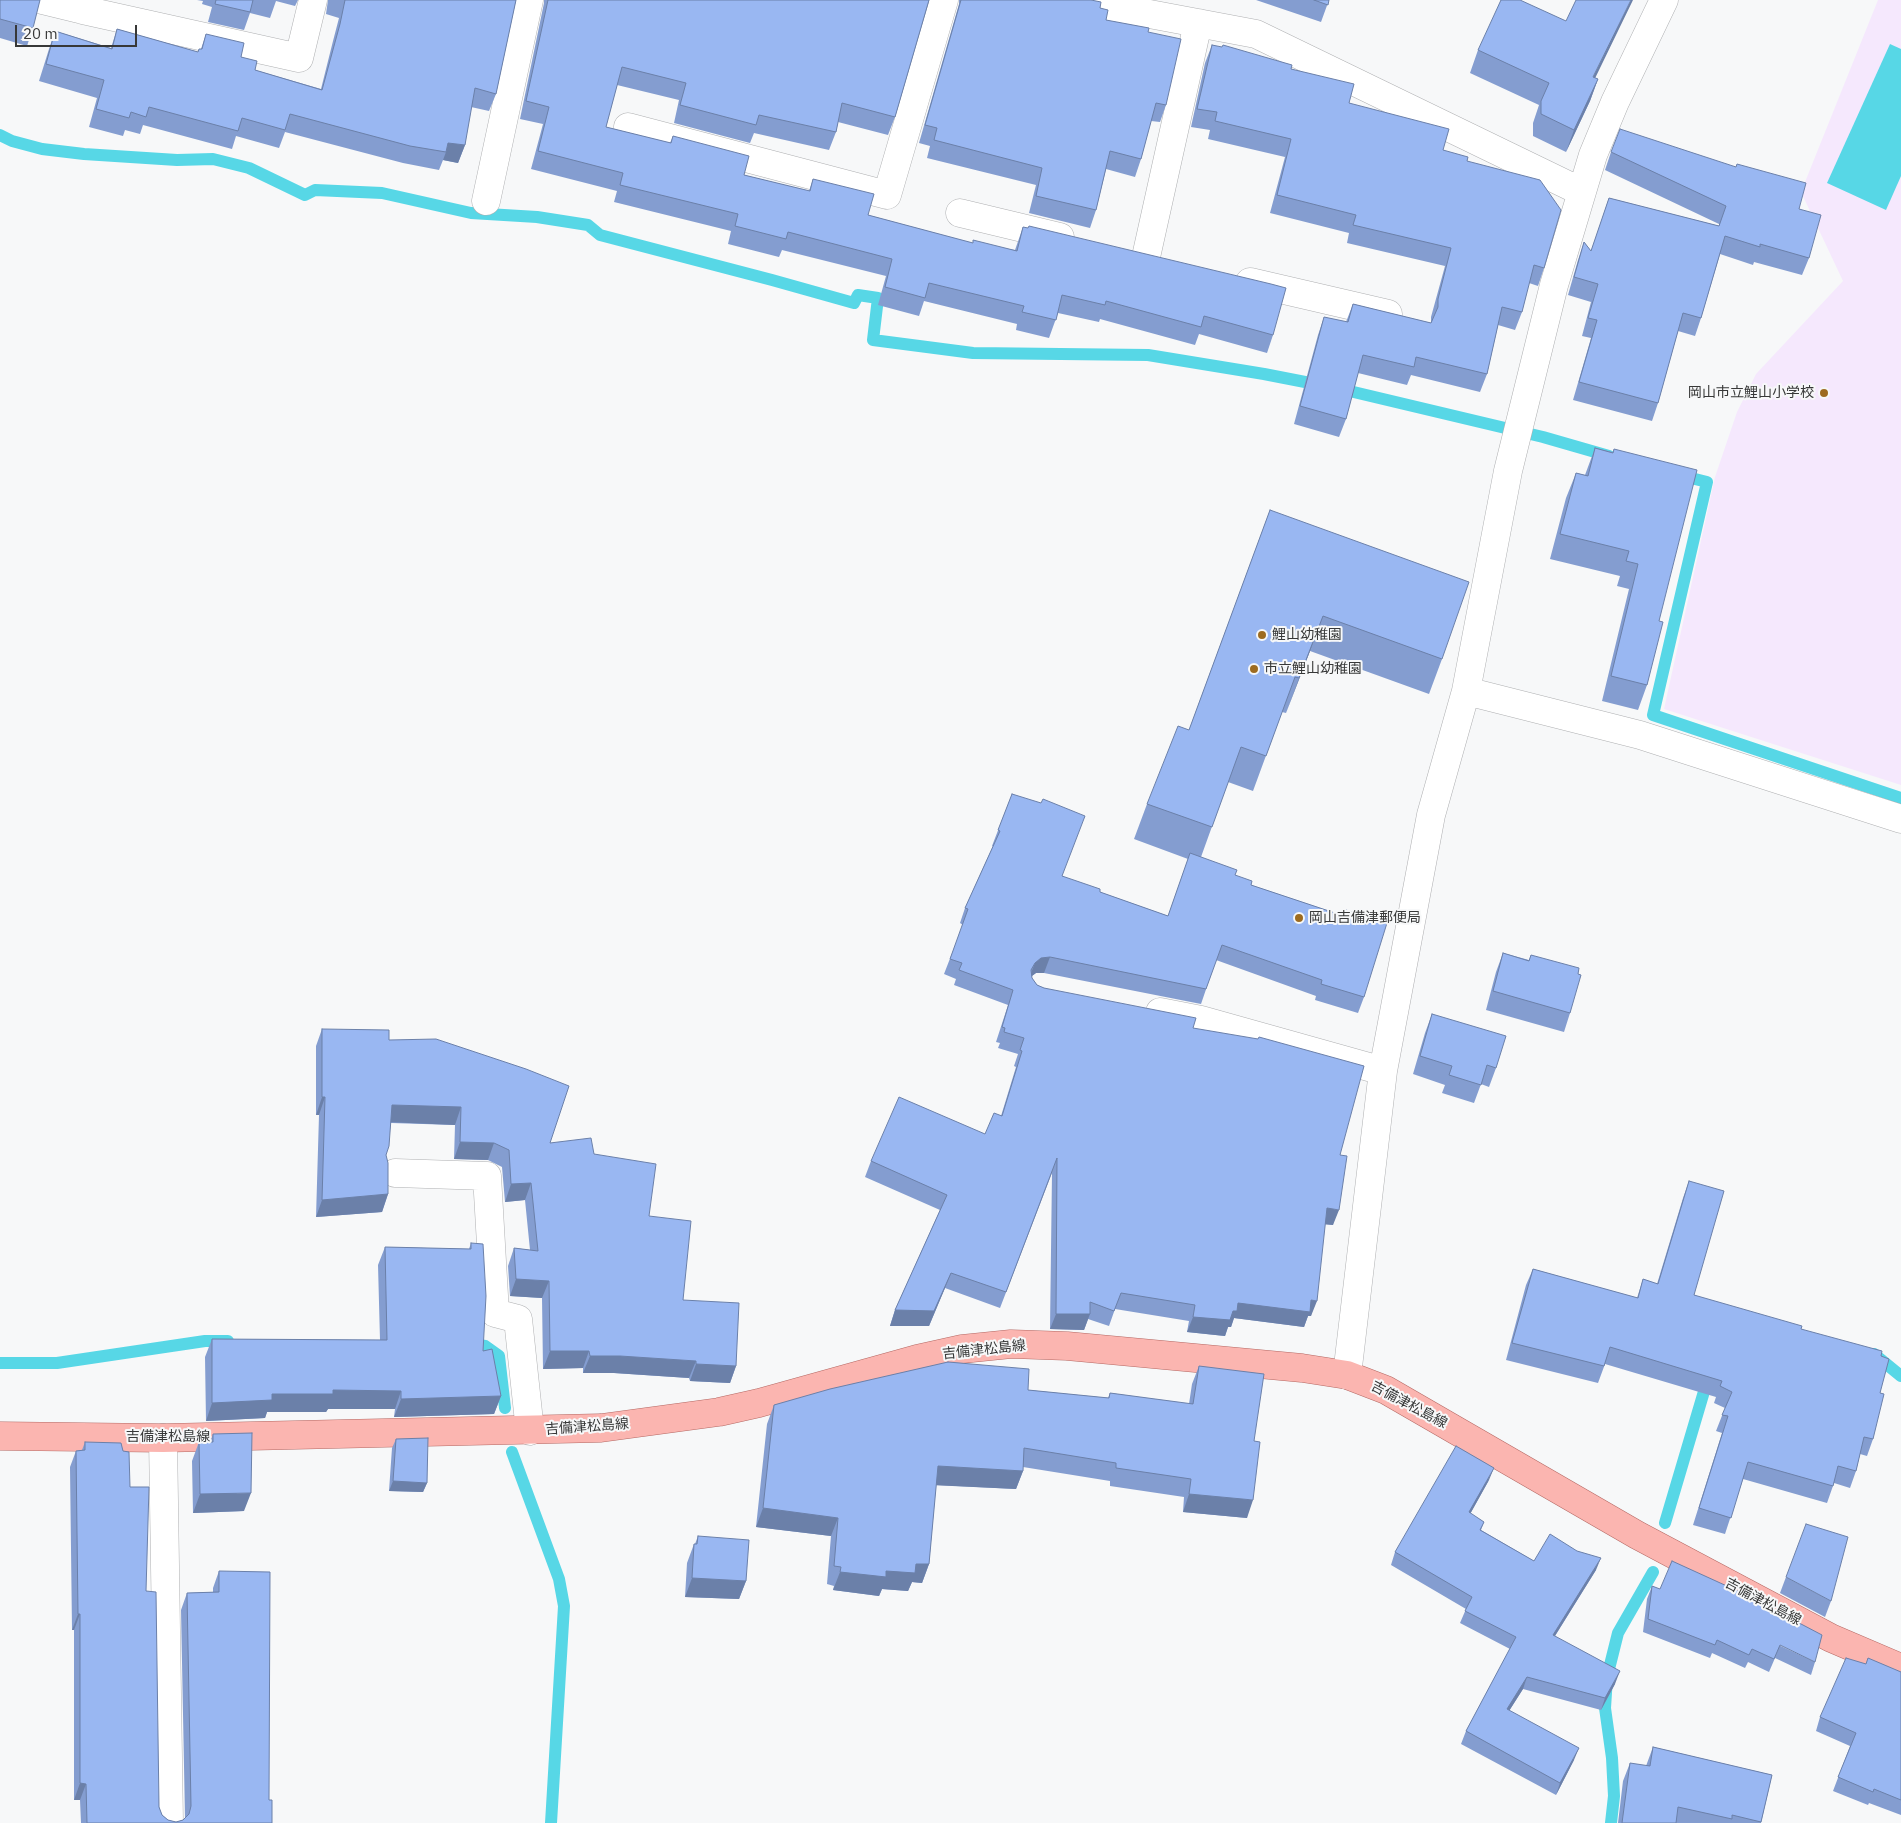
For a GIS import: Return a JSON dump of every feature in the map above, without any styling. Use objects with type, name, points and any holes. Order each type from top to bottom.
[{"type":"main road","name":"吉備津松島線","points":[[0,1436],[163,1438],[600,1428],[719,1412],[759,1403],[917,1359],[962,1349],[1011,1344],[1067,1346],[1302,1368],[1347,1375],[1386,1390],[1637,1535],[1831,1638],[1901,1668]]},
{"type":"street","points":[[42,0],[84,5],[300,58],[313,0]]},
{"type":"street","points":[[486,201],[529,0]]},
{"type":"street","points":[[628,127],[887,195],[944,0]]},
{"type":"street","points":[[1075,0],[1256,34],[1582,192]]},
{"type":"street","points":[[1347,1375],[1383,1071],[1431,815],[1466,691],[1508,471],[1554,285],[1593,155],[1615,102],[1664,0]]},
{"type":"street","points":[[1118,250],[1156,259],[1198,22]]},
{"type":"street","points":[[960,213],[1081,242]]},
{"type":"street","points":[[1224,276],[1416,321]]},
{"type":"street","points":[[1466,691],[1640,735],[1901,819]]},
{"type":"street","points":[[1135,1007],[1201,1020],[1383,1071]]},
{"type":"street","points":[[395,1173],[487,1176],[495,1313],[518,1319],[530,1431]]},
{"type":"street","points":[[163,1438],[169,1823]]},
{"type":"shaded area","name":"岡山市立鯉山小学校","points":[[1878,0],[1901,0],[1901,785],[1664,709],[1715,477],[1737,412],[1756,374],[1843,281],[1801,192]]},
{"type":"water","points":[[1890,44],[1901,49],[1901,176],[1886,210],[1827,183]]},
{"type":"building","points":[[0,0],[40,0],[33,28],[0,19]]},
{"type":"building","points":[[216,0],[253,0],[250,12],[215,4]]},
{"type":"building","points":[[345,0],[516,0],[496,94],[475,88],[465,145],[448,143],[446,152],[410,146],[290,114],[285,130],[242,118],[238,131],[149,107],[146,117],[131,112],[129,118],[96,109],[104,80],[46,64],[55,31],[112,49],[117,29],[198,52],[199,49],[202,49],[206,34],[244,43],[241,57],[257,61],[255,70],[322,90]]},
{"type":"building","points":[[548,0],[929,0],[895,117],[842,103],[836,132],[759,115],[756,125],[680,105],[686,83],[622,67],[606,127],[671,143],[673,136],[749,156],[744,175],[810,191],[813,179],[874,194],[868,215],[973,243],[973,240],[1017,251],[1023,227],[1028,228],[1029,226],[1286,288],[1273,335],[1204,316],[1201,327],[1106,301],[1105,305],[1062,295],[1056,320],[1022,312],[1024,306],[929,283],[925,298],[885,287],[892,259],[788,232],[786,239],[735,226],[738,214],[620,185],[623,173],[538,151],[549,107],[526,101]]},
{"type":"building","points":[[961,0],[1091,0],[1101,2],[1100,8],[1108,10],[1106,20],[1149,28],[1148,32],[1181,39],[1166,105],[1156,103],[1141,159],[1110,151],[1096,210],[1036,196],[1042,168],[934,140],[937,128],[925,125]]},
{"type":"building","points":[[1314,0],[1329,0],[1328,5]]},
{"type":"building","points":[[1501,0],[1520,0],[1566,21],[1576,0],[1631,0],[1593,77],[1598,79],[1574,130],[1541,114],[1541,101],[1549,83],[1478,50]]},
{"type":"building","points":[[1212,45],[1222,47],[1223,45],[1292,65],[1291,69],[1354,84],[1349,103],[1449,129],[1443,150],[1468,157],[1467,161],[1540,180],[1561,210],[1544,268],[1534,265],[1522,312],[1502,307],[1487,374],[1416,357],[1414,367],[1363,355],[1346,419],[1300,406],[1324,317],[1348,322],[1353,304],[1431,323],[1438,307],[1438,299],[1451,248],[1353,225],[1356,215],[1277,195],[1291,139],[1215,121],[1217,112],[1197,109]]},
{"type":"building","points":[[1620,129],[1736,167],[1737,164],[1806,183],[1799,209],[1821,215],[1809,258],[1760,244],[1760,247],[1725,236],[1701,318],[1683,313],[1658,403],[1579,382],[1597,320],[1588,318],[1598,284],[1574,277],[1584,242],[1591,251],[1609,198],[1719,226],[1726,206],[1611,152]]},
{"type":"building","points":[[1595,448],[1613,453],[1614,449],[1697,470],[1659,621],[1663,622],[1647,685],[1611,676],[1638,564],[1626,561],[1629,551],[1560,534],[1576,473],[1588,476]]},
{"type":"building","name":"市立鯉山幼稚園","points":[[1270,510],[1469,582],[1442,659],[1323,616],[1299,678],[1295,677],[1266,756],[1241,747],[1212,827],[1147,804],[1178,726],[1189,730]]},
{"type":"building","points":[[1012,794],[1041,803],[1043,799],[1085,816],[1062,876],[1100,889],[1100,892],[1168,916],[1190,853],[1237,870],[1235,875],[1252,881],[1251,885],[1344,916],[1346,910],[1387,923],[1364,997],[1321,984],[1322,980],[1222,945],[1206,989],[1050,957],[1041,958],[1031,970],[1032,978],[1037,985],[1044,988],[1196,1018],[1193,1028],[1258,1039],[1259,1037],[1364,1066],[1340,1155],[1347,1156],[1339,1210],[1327,1208],[1317,1301],[1311,1300],[1310,1312],[1238,1303],[1237,1311],[1233,1311],[1230,1320],[1193,1317],[1195,1305],[1121,1293],[1114,1311],[1090,1302],[1090,1314],[1056,1314],[1057,1158],[1006,1292],[951,1273],[934,1311],[895,1310],[947,1195],[871,1161],[899,1097],[985,1134],[994,1113],[1002,1116],[1022,1051],[1020,1050],[1024,1038],[1004,1032],[1005,1028],[1002,1027],[1013,990],[959,970],[962,963],[950,959],[968,909],[965,908],[1000,831],[998,830]]},
{"type":"building","points":[[1503,953],[1529,961],[1531,955],[1579,968],[1578,974],[1581,975],[1570,1013],[1493,991]]},
{"type":"building","points":[[1432,1014],[1506,1036],[1496,1068],[1487,1065],[1481,1085],[1449,1075],[1452,1066],[1420,1056]]},
{"type":"building","points":[[322,1029],[389,1030],[389,1040],[436,1039],[526,1069],[569,1086],[550,1143],[591,1138],[594,1154],[656,1164],[649,1216],[691,1221],[683,1300],[739,1303],[736,1366],[696,1364],[696,1361],[590,1356],[589,1351],[550,1351],[549,1281],[516,1279],[514,1248],[538,1251],[531,1183],[511,1184],[509,1150],[494,1143],[460,1142],[461,1107],[392,1105],[389,1146],[386,1155],[388,1163],[388,1194],[322,1200],[325,1097],[322,1097]]},
{"type":"building","points":[[1689,1181],[1724,1191],[1694,1295],[1802,1326],[1801,1329],[1882,1351],[1881,1356],[1889,1359],[1880,1393],[1884,1394],[1873,1439],[1864,1437],[1856,1471],[1838,1466],[1833,1486],[1748,1462],[1731,1518],[1699,1508],[1728,1416],[1722,1415],[1732,1392],[1720,1386],[1722,1381],[1610,1347],[1604,1366],[1512,1343],[1533,1269],[1638,1298],[1643,1279],[1658,1284]]},
{"type":"building","points":[[471,1243],[483,1244],[486,1296],[483,1351],[492,1349],[501,1396],[401,1399],[401,1391],[333,1390],[333,1394],[272,1394],[272,1400],[212,1403],[212,1339],[387,1340],[385,1247],[471,1249]]},
{"type":"building","points":[[948,1362],[1029,1369],[1028,1390],[1109,1398],[1110,1393],[1193,1404],[1199,1366],[1264,1374],[1254,1441],[1260,1442],[1253,1500],[1189,1494],[1191,1479],[1116,1468],[1116,1463],[1024,1448],[1023,1471],[938,1466],[929,1564],[916,1564],[915,1573],[886,1571],[886,1577],[840,1572],[841,1567],[834,1566],[838,1518],[763,1508],[774,1405],[830,1389]]},
{"type":"building","points":[[252,1433],[251,1493],[200,1494],[199,1442],[213,1442],[213,1434]]},
{"type":"building","points":[[428,1438],[427,1483],[393,1481],[396,1439]]},
{"type":"building","points":[[85,1442],[121,1443],[123,1451],[129,1452],[130,1487],[149,1487],[146,1591],[156,1592],[159,1807],[162,1815],[168,1820],[176,1822],[183,1820],[189,1814],[191,1806],[187,1593],[219,1592],[219,1571],[270,1572],[269,1800],[272,1800],[272,1823],[87,1823],[86,1784],[80,1783],[80,1614],[78,1614],[76,1451],[85,1450]]},
{"type":"building","points":[[1456,1446],[1494,1468],[1469,1512],[1484,1522],[1480,1530],[1534,1561],[1550,1534],[1577,1551],[1601,1558],[1553,1635],[1620,1671],[1605,1698],[1527,1677],[1507,1709],[1579,1748],[1560,1783],[1466,1731],[1516,1637],[1465,1611],[1472,1597],[1395,1552]]},
{"type":"building","points":[[1806,1524],[1848,1537],[1831,1601],[1786,1577]]},
{"type":"building","points":[[698,1536],[749,1540],[746,1581],[692,1578],[694,1544],[697,1544]]},
{"type":"building","points":[[1672,1561],[1740,1592],[1822,1635],[1815,1662],[1780,1645],[1774,1659],[1752,1649],[1749,1655],[1717,1640],[1715,1645],[1648,1619],[1652,1586],[1660,1589]]},
{"type":"building","points":[[1846,1658],[1866,1664],[1868,1658],[1901,1672],[1901,1800],[1874,1789],[1873,1792],[1838,1777],[1856,1733],[1820,1717]]},
{"type":"building","points":[[1653,1747],[1772,1775],[1761,1822],[1732,1815],[1732,1819],[1678,1807],[1676,1823],[1622,1823],[1630,1763],[1650,1766]]},
{"type":"waterway","points":[[0,135],[12,141],[42,149],[84,154],[177,160],[213,159],[249,168],[305,195],[315,190],[382,193],[471,213],[537,217],[588,225],[600,235],[854,303],[858,295],[878,298],[873,340],[973,353],[1148,355],[1341,389],[1543,437],[1609,456]]},
{"type":"waterway","points":[[1679,475],[1707,482],[1653,715],[1901,798]]},
{"type":"waterway","points":[[0,1363],[57,1363],[205,1341],[228,1341]]},
{"type":"waterway","points":[[468,1343],[485,1346],[499,1356],[505,1408]]},
{"type":"waterway","points":[[1874,1354],[1901,1376]]},
{"type":"waterway","points":[[1665,1523],[1708,1378]]},
{"type":"waterway","points":[[512,1452],[559,1579],[564,1606],[551,1823]]},
{"type":"waterway","points":[[1611,1823],[1614,1796],[1612,1758],[1605,1708],[1607,1677],[1618,1633],[1653,1572]]},
{"type":"place","name":"岡山市立鯉山小学校","points":[[1824,393]]},
{"type":"place","name":"鯉山幼稚園","points":[[1262,635]]},
{"type":"place","name":"市立鯉山幼稚園","points":[[1254,669]]},
{"type":"place","name":"岡山吉備津郵便局","points":[[1299,918]]}]
